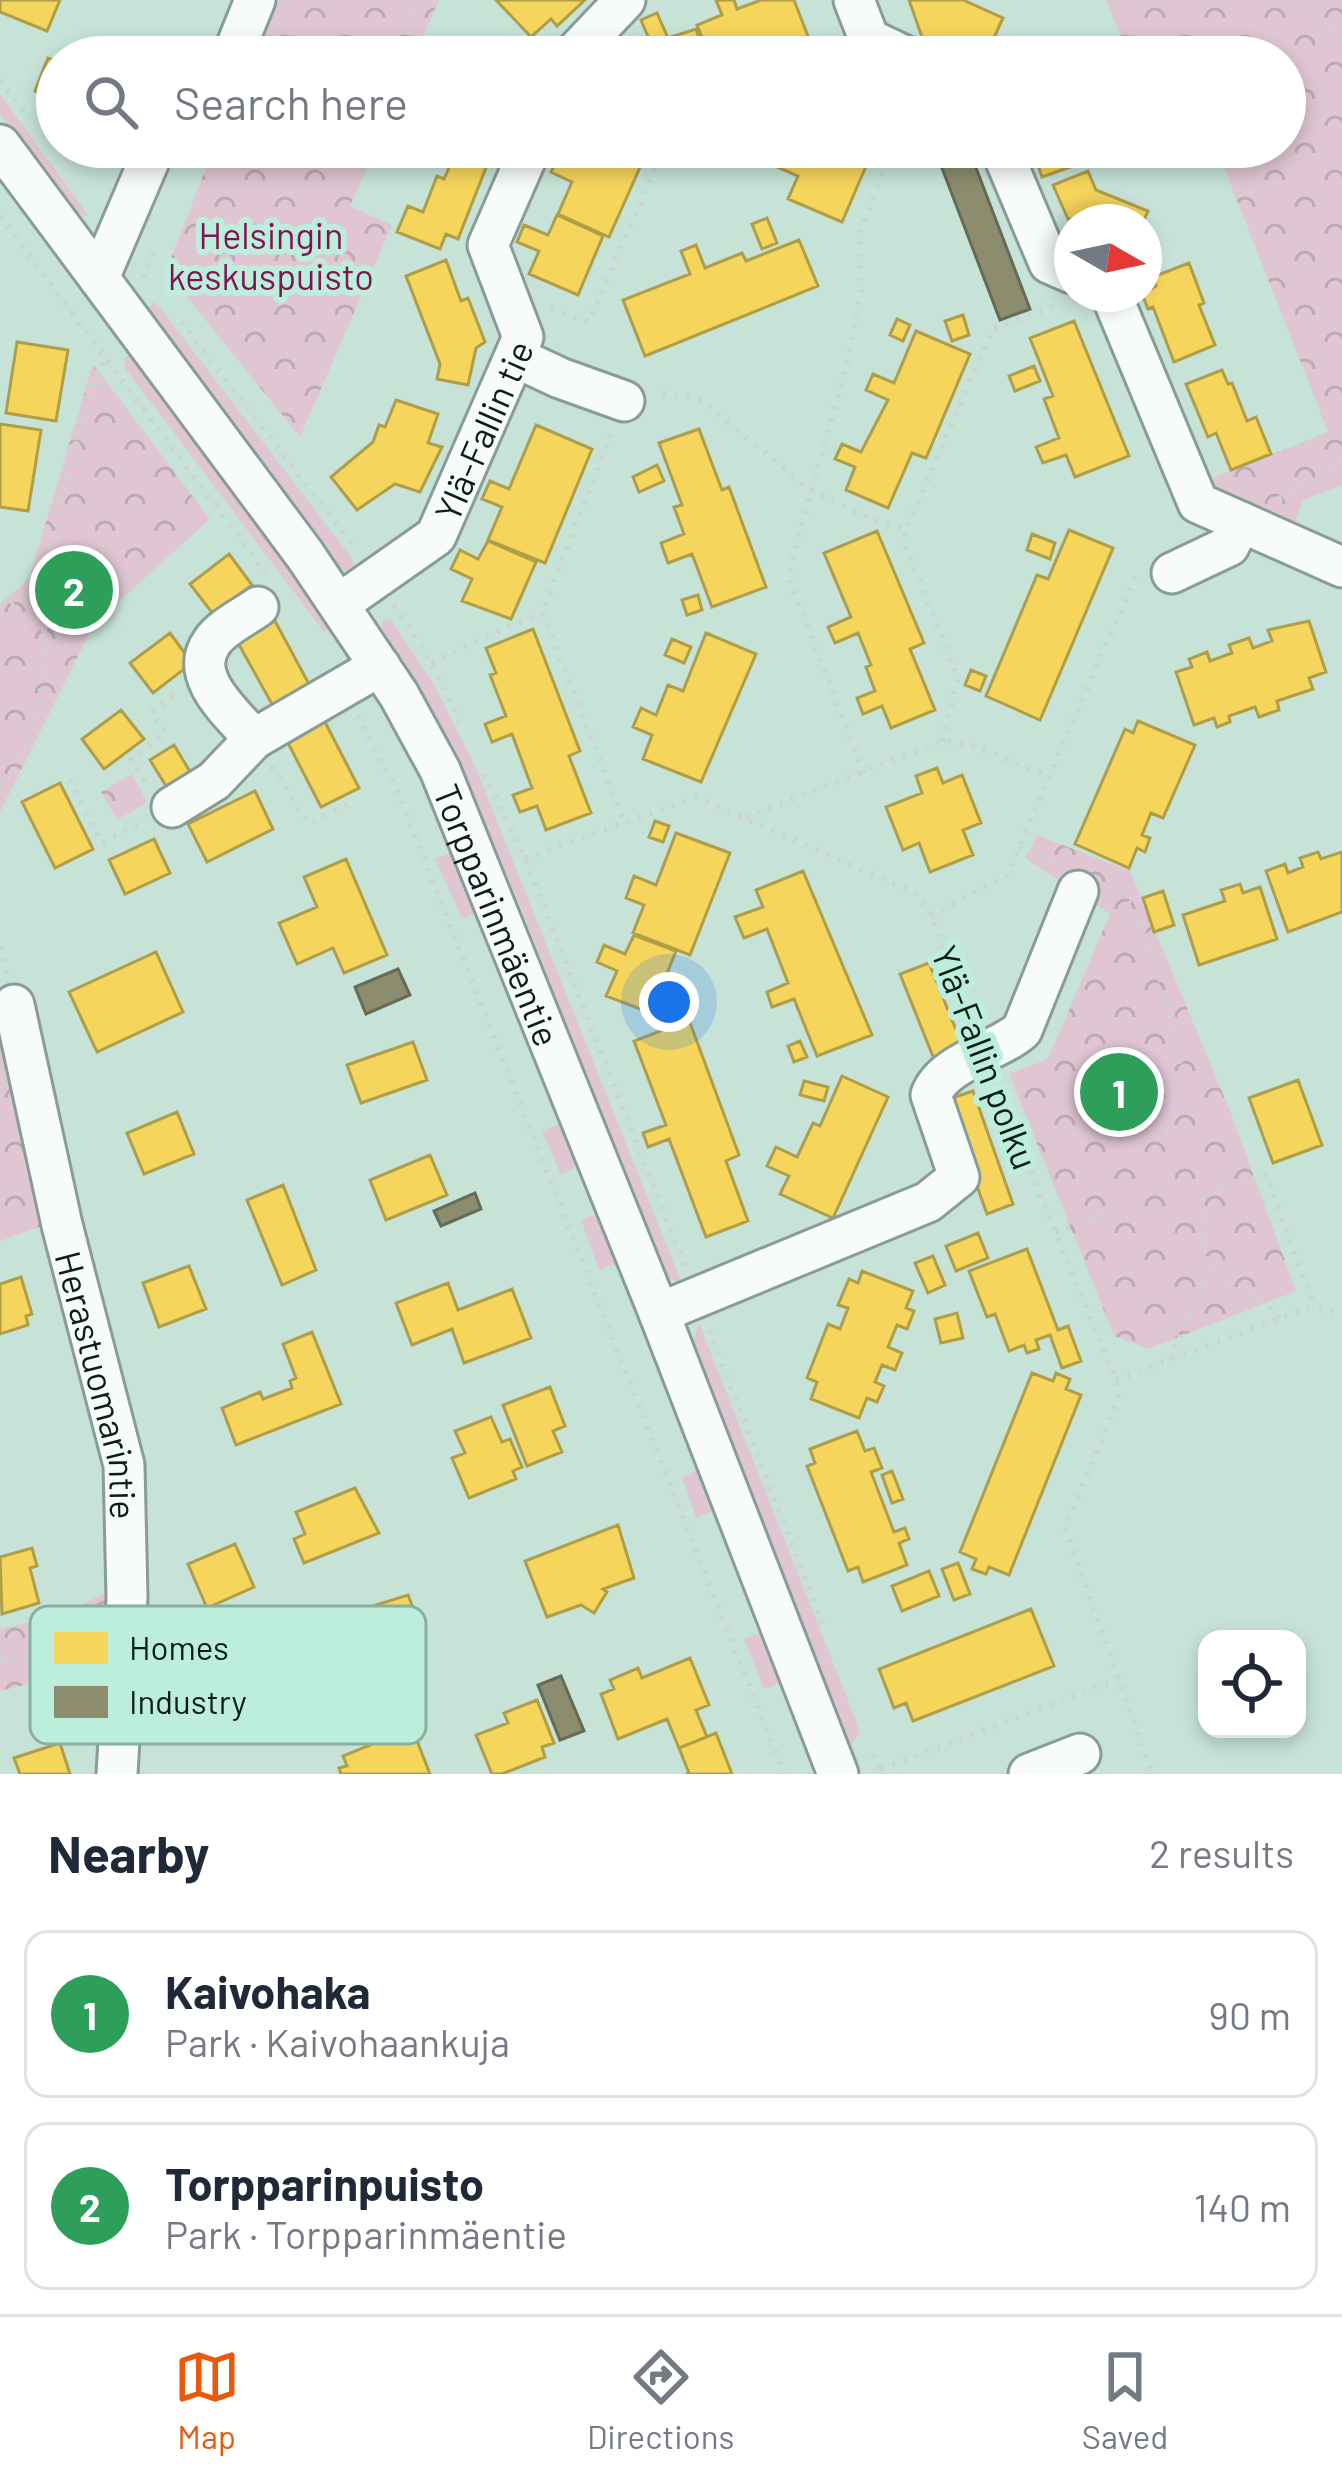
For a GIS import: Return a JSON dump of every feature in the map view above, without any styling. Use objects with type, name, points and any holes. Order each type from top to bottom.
[{"type":"street","points":[[240,36],[255,0]]},
{"type":"street","points":[[591,36],[625,0]]},
{"type":"street","points":[[854,0],[868,36]]},
{"type":"street","name":"Torpparinmäentie","points":[[0,145],[339,604],[440,770],[838,1774]]},
{"type":"street","points":[[99,278],[146,168]]},
{"type":"street","name":"Ylä-Fallin tie","points":[[339,604],[436,536],[523,337],[488,245],[522,168]]},
{"type":"street","points":[[1009,168],[1054,268]]},
{"type":"street","points":[[1118,312],[1198,503],[1342,567]]},
{"type":"street","points":[[514,357],[560,378],[644,397]]},
{"type":"street","points":[[1155,572],[1229,546],[1245,524]]},
{"type":"street","points":[[254,739],[206,681],[206,672],[212,640],[266,596]]},
{"type":"street","points":[[165,810],[214,781],[254,739],[380,666]]},
{"type":"street","points":[[659,1313],[928,1202],[959,1177],[932,1094],[936,1083],[1022,1030],[1083,879]]},
{"type":"street","name":"Herastuomarintie","points":[[14,1005],[62,1225],[124,1465],[126,1606]]},
{"type":"street","name":"Herastuomarintie","points":[[117,1774],[118,1744]]},
{"type":"street","points":[[1029,1774],[1080,1754]]},
{"type":"path","points":[[404,36],[417,0]]},
{"type":"path","points":[[1312,0],[1342,41]]},
{"type":"path","points":[[532,302],[589,322],[655,168]]},
{"type":"path","points":[[864,773],[788,577],[853,334],[861,293],[860,232],[884,168]]},
{"type":"path","points":[[0,216],[105,358],[266,596]]},
{"type":"path","points":[[0,609],[34,593],[87,401],[162,232]]},
{"type":"path","points":[[943,741],[958,676],[905,545],[906,530],[993,328],[1054,295]]},
{"type":"path","points":[[431,662],[542,612],[644,397],[701,400],[809,489],[858,514],[906,530]]},
{"type":"path","points":[[1245,524],[1342,460]]},
{"type":"path","name":"Ylä-Fallin polku","points":[[1116,1380],[982,1054],[931,916],[1007,875],[1049,777],[1155,572]]},
{"type":"path","points":[[0,791],[41,706],[46,650],[43,601],[34,593]]},
{"type":"path","points":[[542,612],[624,822]]},
{"type":"path","points":[[69,780],[102,843],[165,810],[150,799],[154,796],[131,759],[166,732],[151,712],[206,672]]},
{"type":"path","points":[[343,690],[398,793],[784,1774]]},
{"type":"path","points":[[254,739],[309,824],[348,804]]},
{"type":"path","points":[[743,818],[943,741],[973,746],[1049,777]]},
{"type":"path","points":[[525,858],[696,797],[915,893],[931,916]]},
{"type":"path","points":[[1019,847],[1083,879],[1120,890],[1172,1010],[1182,1073]]},
{"type":"path","points":[[1216,1187],[1266,1175],[1315,1309]]},
{"type":"path","points":[[1203,1197],[1204,1247],[1210,1270],[1220,1281],[1264,1300],[1279,1319]]},
{"type":"path","points":[[1056,1233],[1116,1208]]},
{"type":"path","points":[[1168,1360],[1210,1270]]},
{"type":"path","points":[[1152,1774],[1065,1528],[1118,1400],[1116,1380],[1279,1319],[1315,1309],[1342,1312]]},
{"type":"path","points":[[0,1658],[30,1658]]},
{"type":"path","points":[[879,1769],[1119,1679]]},
{"type":"green space","points":[[271,0],[439,0],[423,36],[257,36]]},
{"type":"green space","points":[[1106,0],[1342,0],[1342,485],[1303,500],[1293,528],[1209,492],[1205,481],[1328,432],[1224,168],[1306,168],[1306,36],[1121,36]]},
{"type":"green space","points":[[0,94],[36,143],[36,162],[0,114]]},
{"type":"green space","points":[[40,168],[54,168],[89,216],[75,214]]},
{"type":"green space","name":"Helsingin keskuspuisto","points":[[206,168],[367,168],[350,206],[392,225],[300,437],[166,271]]},
{"type":"green space","points":[[155,301],[351,557],[356,571],[340,570],[147,309]]},
{"type":"green space","points":[[130,353],[334,625],[324,632],[125,368],[124,359]]},
{"type":"green space","points":[[93,364],[210,519],[94,624],[0,812],[0,604],[29,579]]},
{"type":"green space","points":[[390,619],[433,683],[475,766],[681,1281],[668,1279],[646,1231],[513,889],[382,628],[383,621]]},
{"type":"green space","points":[[132,774],[147,802],[117,820],[101,792]]},
{"type":"green space","points":[[1037,835],[1130,871],[1230,1111],[1296,1291],[1148,1349],[1114,1336],[1009,1074],[1048,1059],[1110,914],[1025,858]]},
{"type":"green space","points":[[457,851],[480,912],[462,919],[435,858]]},
{"type":"green space","points":[[0,1044],[42,1226],[0,1241]]},
{"type":"green space","points":[[563,1122],[577,1166],[561,1175],[542,1131]]},
{"type":"green space","points":[[599,1213],[619,1263],[599,1270],[581,1220]]},
{"type":"green space","points":[[699,1323],[857,1723],[859,1733],[851,1745],[691,1349]]},
{"type":"green space","points":[[700,1469],[715,1510],[696,1518],[682,1477]]},
{"type":"green space","points":[[106,1592],[105,1606],[80,1606]]},
{"type":"green space","points":[[30,1623],[30,1684],[0,1691],[0,1629]]},
{"type":"green space","points":[[764,1631],[783,1679],[770,1688],[763,1687],[744,1639]]},
{"type":"building: Homes","points":[[0,0],[60,0],[47,31],[0,12]]},
{"type":"building: Homes","points":[[496,0],[585,0],[557,26],[551,19],[530,36]]},
{"type":"building: Homes","points":[[716,0],[734,0],[737,9],[761,0],[794,0],[808,36],[701,36],[697,25],[722,15]]},
{"type":"building: Homes","points":[[909,0],[963,0],[1003,18],[995,36],[922,36]]},
{"type":"building: Homes","points":[[657,13],[667,36],[648,36],[641,20]]},
{"type":"building: Homes","points":[[449,168],[486,168],[458,239],[446,234],[440,249],[397,232],[408,206],[423,212],[437,176],[444,179]]},
{"type":"building: Homes","points":[[553,168],[640,168],[609,237],[558,214],[572,182],[551,172]]},
{"type":"building: Homes","points":[[779,168],[865,168],[842,222],[788,199],[798,176]]},
{"type":"building: Homes","points":[[1039,168],[1067,168],[1042,177]]},
{"type":"building: Homes","points":[[1088,171],[1096,190],[1131,204],[1061,204],[1053,185]]},
{"type":"building: Homes","points":[[557,215],[603,236],[578,295],[529,274],[539,251],[517,242],[524,225],[548,235]]},
{"type":"building: Homes","points":[[767,218],[777,243],[762,249],[752,224]]},
{"type":"building: Homes","points":[[799,240],[818,286],[645,356],[623,300],[690,274],[681,251],[696,245],[705,268],[742,253],[746,261]]},
{"type":"building: Homes","points":[[446,260],[461,301],[468,298],[485,342],[476,348],[468,385],[437,379],[440,364],[406,276]]},
{"type":"building: Homes","points":[[1189,263],[1215,345],[1174,362],[1155,312],[1162,312],[1162,274]]},
{"type":"building: Homes","points":[[963,315],[969,335],[952,341],[945,321]]},
{"type":"building: Homes","points":[[897,319],[910,325],[903,341],[890,335]]},
{"type":"building: Homes","points":[[1074,321],[1129,456],[1075,477],[1066,455],[1043,463],[1036,447],[1059,438],[1044,399],[1053,396],[1030,338]]},
{"type":"building: Homes","points":[[916,331],[970,354],[926,458],[912,453],[888,508],[846,490],[855,467],[835,459],[842,444],[861,452],[888,400],[866,390],[873,374],[894,383]]},
{"type":"building: Homes","points":[[17,342],[68,350],[56,421],[6,413]]},
{"type":"building: Homes","points":[[1034,366],[1040,381],[1015,391],[1009,376]]},
{"type":"building: Homes","points":[[1222,370],[1247,421],[1256,417],[1271,454],[1231,470],[1216,433],[1208,437],[1186,384]]},
{"type":"building: Homes","points":[[396,400],[438,414],[428,443],[442,447],[420,492],[395,484],[357,510],[331,477],[373,442]]},
{"type":"building: Homes","points":[[0,424],[41,430],[28,511],[0,507]]},
{"type":"building: Homes","points":[[536,425],[592,449],[545,563],[488,540],[502,507],[482,499],[490,481],[509,489]]},
{"type":"building: Homes","points":[[699,429],[722,490],[729,487],[766,587],[712,607],[692,554],[668,563],[661,543],[684,534],[674,507],[682,505],[659,443]]},
{"type":"building: Homes","points":[[657,465],[664,481],[639,492],[633,477]]},
{"type":"building: Homes","points":[[1069,530],[1113,548],[1040,720],[986,696],[1037,575],[1048,579]]},
{"type":"building: Homes","points":[[877,531],[924,643],[910,649],[935,710],[891,728],[882,706],[863,714],[857,698],[875,691],[858,633],[835,643],[828,627],[851,617],[824,553]]},
{"type":"building: Homes","points":[[1032,534],[1055,543],[1050,559],[1027,550]]},
{"type":"building: Homes","points":[[488,541],[536,562],[511,619],[462,601],[472,579],[451,569],[460,550],[478,559]]},
{"type":"building: Homes","points":[[229,554],[252,585],[213,614],[190,584]]},
{"type":"building: Homes","points":[[698,595],[702,610],[687,615],[682,600]]},
{"type":"building: Homes","points":[[275,621],[310,686],[273,706],[237,641]]},
{"type":"building: Homes","points":[[1309,621],[1326,672],[1309,678],[1313,689],[1277,701],[1279,710],[1259,717],[1255,707],[1229,716],[1230,722],[1217,727],[1214,718],[1194,725],[1176,672],[1192,667],[1189,659],[1207,652],[1210,661],[1232,653],[1229,645],[1249,638],[1253,648],[1272,641],[1268,630]]},
{"type":"building: Homes","points":[[533,629],[580,751],[569,756],[591,813],[546,830],[537,806],[520,812],[513,795],[532,788],[512,734],[492,742],[485,724],[506,716],[490,675],[496,673],[486,648]]},
{"type":"building: Homes","points":[[170,633],[192,663],[153,693],[130,663]]},
{"type":"building: Homes","points":[[706,633],[756,654],[701,782],[643,759],[652,735],[633,727],[641,708],[656,715],[668,685],[683,691]]},
{"type":"building: Homes","points":[[672,639],[691,647],[684,663],[665,655]]},
{"type":"building: Homes","points":[[971,670],[986,676],[980,691],[965,685]]},
{"type":"building: Homes","points":[[121,710],[144,739],[104,769],[82,739]]},
{"type":"building: Homes","points":[[1138,721],[1195,745],[1163,818],[1151,813],[1142,835],[1150,838],[1145,852],[1137,848],[1129,868],[1075,844],[1125,729],[1133,733]]},
{"type":"building: Homes","points":[[325,722],[359,788],[321,807],[287,741]]},
{"type":"building: Homes","points":[[174,745],[195,780],[171,794],[150,760]]},
{"type":"building: Homes","points":[[937,768],[943,783],[962,775],[981,823],[963,830],[973,855],[930,872],[919,843],[903,850],[886,807],[922,793],[916,776]]},
{"type":"building: Homes","points":[[60,783],[93,849],[55,868],[22,802]]},
{"type":"building: Homes","points":[[255,791],[273,829],[207,862],[188,824]]},
{"type":"building: Homes","points":[[655,821],[669,826],[663,842],[649,837]]},
{"type":"building: Homes","points":[[676,833],[730,853],[690,955],[633,933],[644,905],[626,898],[634,876],[656,885]]},
{"type":"building: Homes","points":[[154,839],[170,873],[125,894],[109,860]]},
{"type":"building: Homes","points":[[1318,852],[1321,859],[1342,852],[1342,912],[1288,932],[1266,871],[1285,864],[1288,873],[1303,867],[1300,858]]},
{"type":"building: Homes","points":[[346,859],[387,955],[344,973],[333,948],[297,964],[279,923],[317,907],[304,877]]},
{"type":"building: Homes","points":[[803,871],[872,1035],[817,1056],[794,999],[772,1007],[767,992],[788,983],[767,929],[744,938],[735,917],[763,907],[756,890]]},
{"type":"building: Homes","points":[[1240,884],[1243,893],[1260,887],[1277,939],[1199,965],[1183,915],[1225,901],[1221,890]]},
{"type":"building: Homes","points":[[1163,891],[1174,925],[1154,932],[1143,898]]},
{"type":"building: Homes","points":[[634,935],[676,951],[651,1013],[606,996],[617,971],[597,962],[604,945],[625,954]]},
{"type":"building: Homes","points":[[156,952],[183,1012],[97,1052],[69,992]]},
{"type":"building: Homes","points":[[929,963],[965,1052],[936,1064],[900,974]]},
{"type":"building: Homes","points":[[689,1020],[739,1155],[726,1161],[748,1221],[706,1237],[669,1139],[648,1147],[643,1133],[666,1125],[634,1041]]},
{"type":"building: Homes","points":[[800,1041],[807,1057],[794,1062],[788,1046]]},
{"type":"building: Homes","points":[[413,1042],[427,1080],[361,1103],[347,1065]]},
{"type":"building: Homes","points":[[842,1076],[888,1097],[833,1218],[780,1194],[789,1176],[767,1166],[776,1147],[797,1157],[813,1123],[820,1126]]},
{"type":"building: Homes","points":[[1298,1080],[1322,1145],[1273,1163],[1249,1098]]},
{"type":"building: Homes","points":[[804,1081],[828,1087],[824,1101],[800,1095]]},
{"type":"building: Homes","points":[[973,1091],[1013,1204],[987,1214],[946,1100]]},
{"type":"building: Homes","points":[[177,1112],[194,1154],[144,1174],[127,1133]]},
{"type":"building: Homes","points":[[430,1155],[447,1195],[386,1220],[370,1180]]},
{"type":"building: Homes","points":[[283,1185],[316,1270],[282,1285],[247,1200]]},
{"type":"building: Homes","points":[[978,1233],[988,1258],[956,1271],[946,1246]]},
{"type":"building: Homes","points":[[1027,1249],[1058,1330],[1068,1326],[1081,1361],[1062,1368],[1050,1335],[1036,1340],[1039,1349],[1027,1353],[1024,1345],[1009,1351],[995,1314],[987,1317],[969,1271]]},
{"type":"building: Homes","points":[[933,1256],[945,1285],[928,1293],[915,1263]]},
{"type":"building: Homes","points":[[189,1266],[206,1309],[159,1327],[143,1283]]},
{"type":"building: Homes","points":[[862,1271],[913,1291],[906,1308],[914,1311],[907,1329],[897,1325],[888,1347],[902,1353],[895,1370],[882,1365],[875,1382],[884,1386],[877,1402],[867,1398],[859,1418],[811,1399],[817,1382],[807,1378],[828,1324],[840,1329],[848,1308],[838,1305],[849,1279],[858,1283]]},
{"type":"building: Homes","points":[[21,1277],[32,1314],[26,1316],[28,1325],[0,1334],[0,1284]]},
{"type":"building: Homes","points":[[448,1283],[458,1310],[512,1289],[531,1338],[464,1363],[452,1329],[412,1345],[396,1303]]},
{"type":"building: Homes","points":[[957,1313],[963,1338],[941,1343],[935,1319]]},
{"type":"building: Homes","points":[[312,1332],[341,1404],[236,1445],[222,1408],[260,1392],[263,1399],[292,1388],[290,1381],[296,1378],[283,1344]]},
{"type":"building: Homes","points":[[1032,1373],[1053,1381],[1056,1373],[1070,1379],[1066,1389],[1081,1395],[1009,1575],[989,1567],[986,1574],[972,1569],[976,1559],[960,1552]]},
{"type":"building: Homes","points":[[550,1387],[565,1426],[553,1431],[562,1452],[527,1466],[503,1405]]},
{"type":"building: Homes","points":[[491,1417],[502,1442],[510,1439],[522,1467],[513,1471],[516,1479],[469,1498],[452,1458],[465,1453],[455,1431]]},
{"type":"building: Homes","points":[[857,1431],[865,1451],[874,1448],[882,1468],[871,1472],[894,1532],[905,1528],[909,1539],[899,1543],[907,1565],[863,1582],[858,1567],[848,1571],[807,1466],[815,1463],[810,1449]]},
{"type":"building: Homes","points":[[892,1471],[903,1499],[892,1503],[882,1475]]},
{"type":"building: Homes","points":[[355,1488],[379,1533],[304,1563],[294,1539],[305,1534],[296,1512]]},
{"type":"building: Homes","points":[[618,1525],[634,1578],[603,1589],[607,1592],[594,1613],[581,1605],[547,1617],[525,1561]]},
{"type":"building: Homes","points":[[235,1544],[254,1587],[206,1606],[188,1564]]},
{"type":"building: Homes","points":[[32,1548],[37,1566],[30,1568],[39,1603],[2,1614],[0,1557]]},
{"type":"building: Homes","points":[[958,1563],[970,1594],[954,1600],[942,1569]]},
{"type":"building: Homes","points":[[929,1571],[939,1596],[902,1611],[892,1586]]},
{"type":"building: Homes","points":[[408,1595],[412,1606],[373,1606]]},
{"type":"building: Homes","points":[[1031,1609],[1054,1666],[913,1721],[906,1703],[894,1708],[879,1669]]},
{"type":"building: Homes","points":[[690,1658],[709,1705],[696,1710],[707,1737],[679,1748],[667,1719],[618,1739],[601,1694],[614,1689],[610,1680],[638,1668],[642,1678]]},
{"type":"building: Homes","points":[[537,1700],[554,1743],[542,1747],[545,1757],[492,1774],[476,1735],[508,1723],[504,1713]]},
{"type":"building: Homes","points":[[716,1733],[732,1774],[686,1774],[679,1748]]},
{"type":"building: Homes","points":[[60,1744],[70,1774],[20,1774],[14,1758]]},
{"type":"building: Homes","points":[[372,1744],[418,1744],[430,1774],[341,1774],[339,1768],[347,1766],[343,1756]]},
{"type":"building: Industry","points":[[942,168],[976,168],[1030,309],[1000,320]]},
{"type":"building: Industry","points":[[398,969],[410,995],[366,1014],[355,987]]},
{"type":"building: Industry","points":[[475,1193],[481,1209],[441,1226],[434,1211]]},
{"type":"building: Industry","points":[[561,1676],[584,1731],[560,1740],[538,1685]]},
{"type":"place","name":"Torpparinpuisto","points":[[74,590]]},
{"type":"place","name":"Kaivohaka","points":[[1119,1092]]}]
